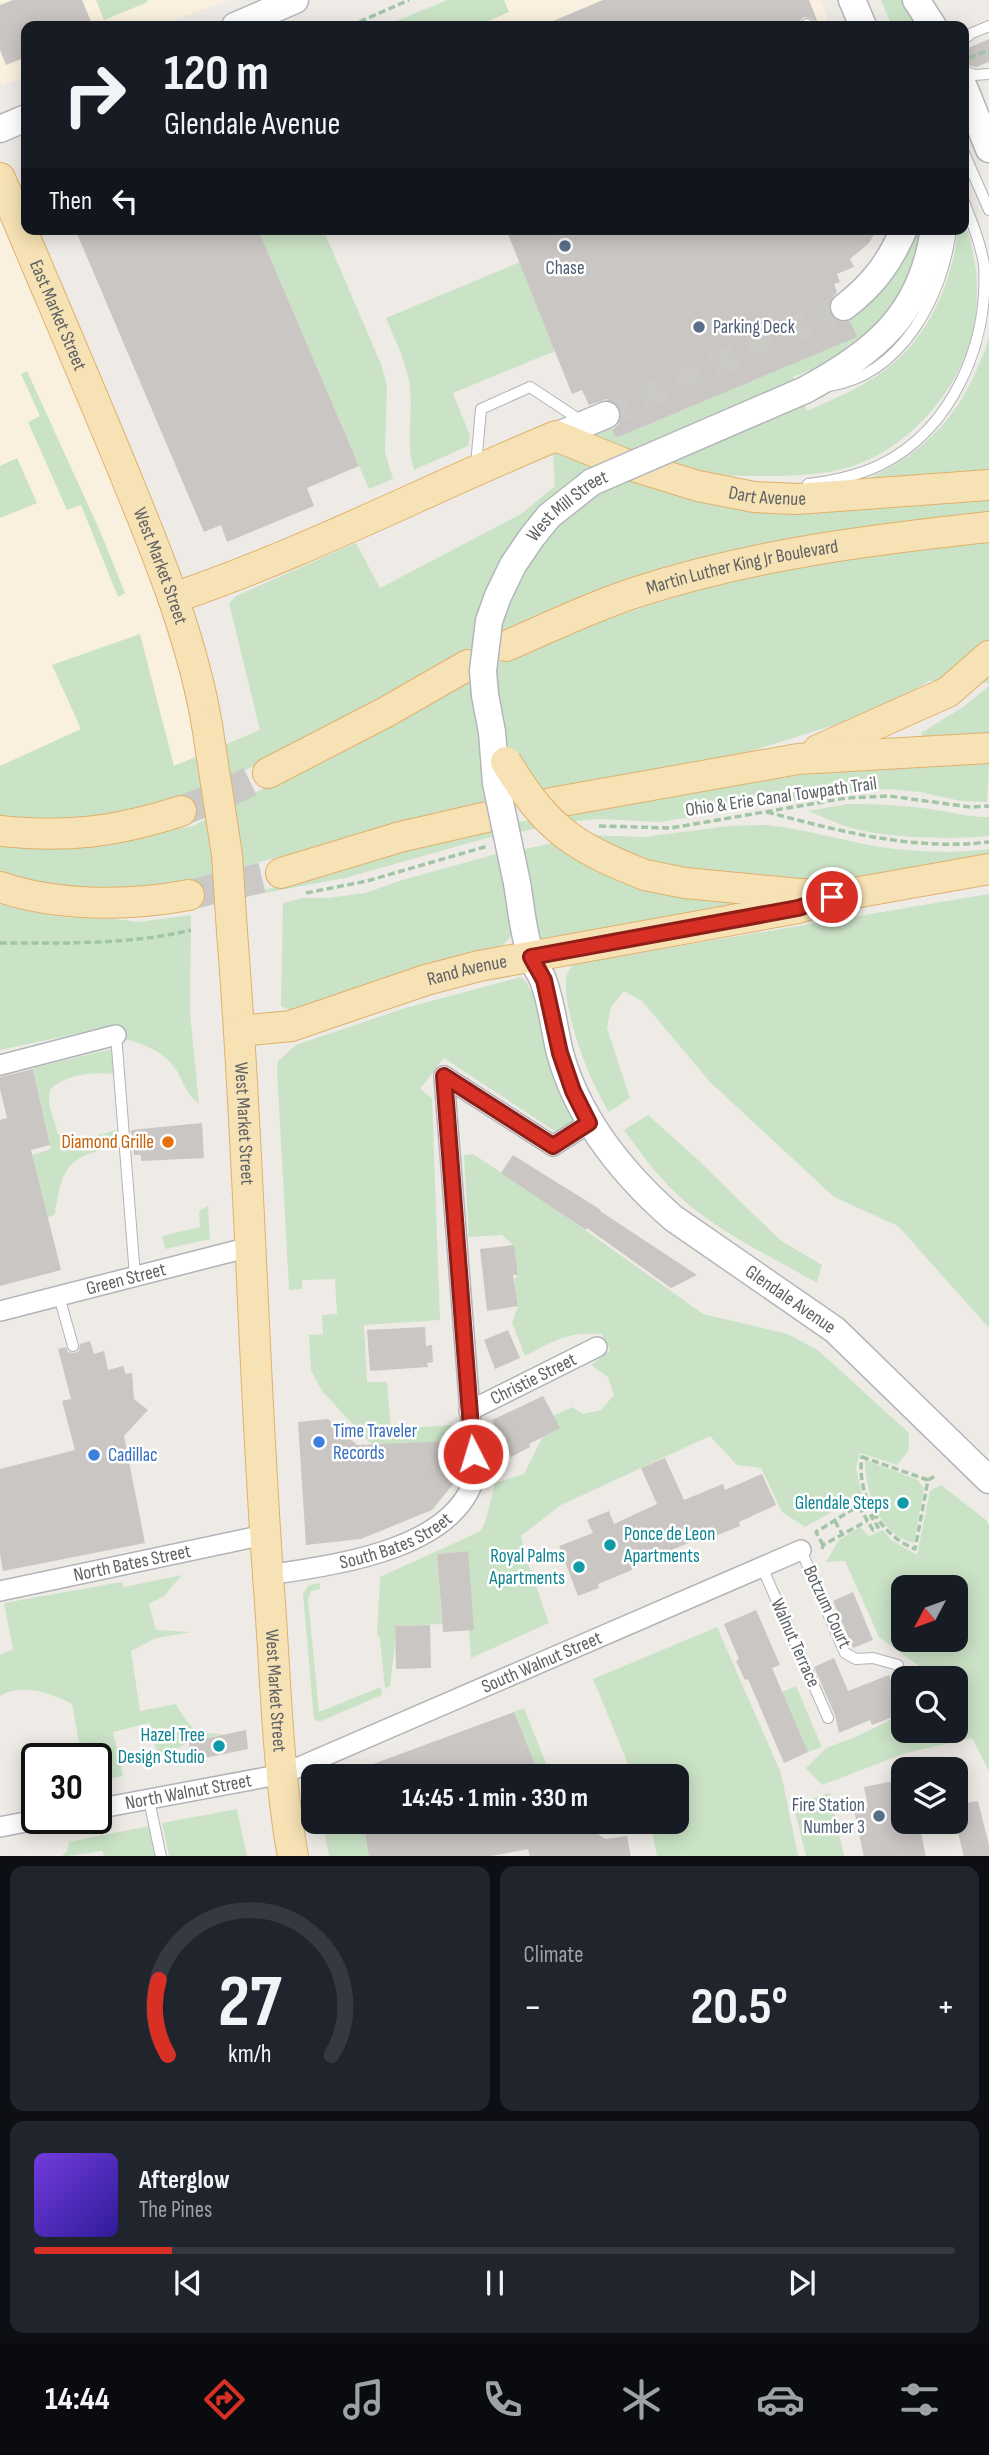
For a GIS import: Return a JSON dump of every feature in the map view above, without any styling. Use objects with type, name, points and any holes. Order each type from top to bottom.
[{"type":"main road","name":"East Market Street","points":[[0,178],[21,227]]},
{"type":"main road","name":"East Market Street","points":[[24,235],[100,412]]},
{"type":"main road","name":"West Market Street","points":[[100,412],[173,598],[195,668],[207,725],[227,855],[240,1031],[264,1535],[285,1811],[293,1856]]},
{"type":"main road","points":[[173,598],[225,581],[556,436]]},
{"type":"main road","name":"Dart Avenue","points":[[556,436],[620,463],[698,486],[754,497],[797,499],[989,485]]},
{"type":"main road","name":"Martin Luther King Jr Boulevard","points":[[506,646],[633,593],[733,566],[817,548],[989,527]]},
{"type":"main road","points":[[798,759],[948,692],[989,656]]},
{"type":"main road","points":[[268,773],[468,666]]},
{"type":"main road","points":[[492,732],[506,762],[546,819],[572,841],[601,857],[645,875],[685,883],[832,897]]},
{"type":"main road","points":[[551,803],[798,759],[989,748]]},
{"type":"main road","points":[[0,831],[45,835],[91,833],[144,823],[180,811]]},
{"type":"main road","points":[[281,873],[400,838],[494,830]]},
{"type":"main road","name":"Rand Avenue","points":[[240,1031],[291,1026],[426,980],[478,966],[798,908],[832,897],[989,869]]},
{"type":"main road","points":[[0,887],[17,893],[93,903],[125,904],[189,895]]},
{"type":"street","points":[[247,21],[295,0]]},
{"type":"street","points":[[852,0],[861,21]]},
{"type":"street","points":[[916,0],[930,21]]},
{"type":"street","points":[[969,99],[989,149]]},
{"type":"street","points":[[0,129],[21,120]]},
{"type":"street","points":[[844,307],[863,293],[880,275],[901,235]]},
{"type":"street","name":"West Mill Street","points":[[531,957],[496,783],[483,671],[489,621],[513,565],[549,516],[592,482],[805,390],[853,362],[897,321],[912,301],[930,256],[933,235]]},
{"type":"street","points":[[556,436],[596,419]]},
{"type":"street","name":"Glendale Avenue","points":[[531,957],[544,980],[560,1053],[573,1091],[589,1123],[617,1161],[649,1196],[699,1237],[835,1330],[989,1480]]},
{"type":"street","points":[[0,1065],[116,1035]]},
{"type":"street","name":"South Bates Street","points":[[268,1575],[355,1561],[412,1539],[446,1519],[470,1493],[475,1476],[444,1076],[553,1146],[589,1123]]},
{"type":"street","name":"Green Street","points":[[0,1311],[250,1247]]},
{"type":"street","name":"Christie Street","points":[[469,1411],[597,1347]]},
{"type":"street","name":"North Bates Street","points":[[0,1591],[264,1535]]},
{"type":"street","name":"South Walnut Street","points":[[283,1774],[801,1550]]},
{"type":"street","name":"North Walnut Street","points":[[112,1806],[283,1774]]},
{"type":"street","points":[[0,1827],[21,1823]]},
{"type":"lane","points":[[969,35],[989,26]]},
{"type":"lane","points":[[969,73],[989,74]]},
{"type":"lane","points":[[969,164],[989,210]]},
{"type":"lane","points":[[795,485],[848,478],[881,464],[904,450],[924,432],[940,416],[963,383],[970,370],[982,330],[986,294],[981,253],[969,214]]},
{"type":"lane","points":[[805,390],[845,384],[870,371],[895,352],[914,329],[932,300],[950,235]]},
{"type":"lane","points":[[476,469],[481,409],[530,387],[596,419]]},
{"type":"lane","points":[[698,486],[760,486]]},
{"type":"lane","points":[[116,1035],[135,1276]]},
{"type":"lane","points":[[59,1296],[73,1346]]},
{"type":"lane","name":"Botzum Court","points":[[801,1550],[845,1653],[856,1659],[873,1658],[898,1665]]},
{"type":"lane","name":"Walnut Terrace","points":[[762,1567],[828,1718]]},
{"type":"lane","points":[[149,1800],[161,1856]]},
{"type":"path","points":[[361,21],[409,0]]},
{"type":"path","points":[[969,59],[989,50]]},
{"type":"path","name":"Ohio & Erie Canal Towpath Trail","points":[[591,827],[671,828],[846,799],[889,796],[970,807],[989,806]]},
{"type":"path","points":[[765,811],[856,835],[909,842],[989,842]]},
{"type":"path","points":[[302,894],[367,881],[430,861],[494,830]]},
{"type":"path","points":[[0,943],[142,938],[191,930]]},
{"type":"path","points":[[928,1480],[915,1549],[895,1538],[876,1514],[861,1478],[862,1457],[928,1480],[937,1475]]},
{"type":"path","points":[[871,1505],[867,1508],[861,1497],[855,1500],[873,1530],[878,1528],[871,1516],[876,1514]]},
{"type":"path","points":[[859,1506],[816,1532],[823,1545],[867,1521]]},
{"type":"path","points":[[835,1520],[842,1534]]},
{"type":"shaded area","points":[[0,0],[230,0],[172,21],[21,21],[21,78],[2,85]]},
{"type":"shaded area","points":[[447,0],[820,0],[827,16],[826,21],[398,21]]},
{"type":"shaded area","points":[[0,176],[21,227],[21,235],[24,235],[165,574],[219,796],[180,811],[0,831]]},
{"type":"green space","points":[[96,0],[147,0],[148,2],[104,20]]},
{"type":"green space","points":[[447,0],[504,0],[509,12],[488,21],[397,21]]},
{"type":"green space","points":[[881,0],[903,0],[916,21],[890,21]]},
{"type":"green space","points":[[261,235],[326,235],[381,364],[387,385],[385,452],[393,479],[369,489]]},
{"type":"green space","points":[[914,235],[924,235],[901,301],[861,344],[793,377],[807,411],[847,393],[885,370],[914,342],[936,307],[951,269],[957,235],[969,235],[975,262],[977,302],[975,321],[964,359],[946,391],[925,419],[898,442],[869,460],[818,474],[724,476],[668,467],[594,437],[597,431],[609,423],[616,438],[856,337],[849,319],[872,301],[891,280],[906,256]]},
{"type":"green space","points":[[520,262],[555,351],[453,393],[470,436],[468,446],[414,470],[410,449],[411,397],[408,378],[386,318]]},
{"type":"green space","points":[[989,335],[989,478],[862,481],[915,451],[944,423],[967,390]]},
{"type":"green space","points":[[27,371],[100,531],[125,593],[118,597],[81,505],[67,510],[28,422],[40,416],[21,374]]},
{"type":"green space","points":[[553,451],[647,484],[989,492],[989,514],[480,644],[267,760],[173,803],[70,821],[0,819],[0,766],[81,729],[52,665],[140,634],[174,766],[260,730],[229,603],[236,596],[356,543],[380,588],[521,514],[555,486]]},
{"type":"green space","points":[[17,458],[37,503],[0,518],[0,466]]},
{"type":"green space","points":[[989,540],[989,683],[929,681],[897,701],[850,720],[723,760],[455,810],[158,889],[96,891],[33,882],[0,873],[0,844],[128,839],[193,826],[531,645],[734,577],[844,557]]},
{"type":"green space","points":[[989,686],[989,737],[924,739],[921,733],[963,707]]},
{"type":"green space","points":[[989,764],[987,802],[961,801],[920,792],[886,789],[853,791],[659,822],[598,819],[570,822],[487,838],[345,878],[238,898],[353,863],[488,827],[812,773]]},
{"type":"green space","points":[[848,804],[909,807],[989,817],[989,836],[938,838],[879,834],[848,827],[808,811]]},
{"type":"green space","points":[[766,825],[888,848],[946,852],[989,849],[989,855],[835,881],[801,884],[667,874],[588,835],[644,837],[729,826]]},
{"type":"green space","points":[[558,842],[788,898],[548,945],[536,938],[520,850]]},
{"type":"green space","points":[[500,853],[514,923],[511,936],[503,945],[289,1013],[289,1010],[281,1006],[283,903],[302,898],[365,893]]},
{"type":"green space","points":[[989,894],[989,1328],[898,1226],[834,1197],[710,1082],[642,1001],[624,991],[611,1007],[607,1028],[630,1098],[609,1112],[586,1066],[573,1028],[566,993],[566,978],[573,964]]},
{"type":"green space","points":[[0,904],[72,918],[94,916],[138,922],[191,915],[190,1013],[199,1104],[167,1059],[147,1046],[124,1039],[117,1025],[0,1050]]},
{"type":"green space","points":[[521,977],[533,995],[555,1080],[574,1121],[556,1132],[444,1058],[420,1089],[432,1098],[440,1320],[364,1325],[367,1382],[387,1382],[391,1429],[451,1425],[452,1441],[372,1445],[322,1391],[311,1370],[309,1335],[323,1334],[322,1315],[337,1314],[335,1279],[302,1280],[302,1289],[289,1290],[278,1061],[296,1045],[405,1008]]},
{"type":"green space","points":[[112,1049],[114,1074],[97,1073],[71,1077],[50,1090],[49,1104],[58,1134],[80,1138],[117,1130],[118,1147],[88,1154],[71,1166],[61,1184],[55,1214],[48,1218],[32,1155],[51,1149],[33,1068]]},
{"type":"green space","points":[[648,1115],[780,1240],[822,1265],[817,1283],[718,1226],[670,1187],[624,1130]]},
{"type":"green space","points":[[473,1154],[543,1200],[703,1314],[788,1334],[819,1351],[909,1433],[909,1450],[897,1465],[860,1453],[856,1468],[862,1495],[805,1527],[782,1512],[761,1468],[737,1465],[710,1436],[561,1505],[521,1536],[549,1623],[471,1658],[469,1630],[473,1630],[467,1551],[437,1554],[442,1624],[395,1626],[390,1686],[385,1689],[380,1639],[377,1635],[380,1577],[481,1531],[495,1483],[524,1474],[553,1416],[572,1407],[583,1414],[601,1410],[614,1395],[608,1377],[591,1365],[610,1350],[602,1334],[579,1334],[562,1338],[525,1356],[512,1323],[518,1306],[514,1279],[518,1275],[514,1246],[502,1235],[469,1237],[464,1155]]},
{"type":"green space","points":[[208,1206],[210,1239],[165,1249],[162,1236],[200,1227],[199,1211]]},
{"type":"green space","points":[[865,1460],[918,1480],[924,1488],[914,1543],[892,1531],[876,1510],[868,1485]]},
{"type":"green space","points":[[941,1485],[989,1525],[989,1771],[972,1738],[968,1739],[968,1666],[919,1666],[900,1652],[968,1652],[968,1575],[891,1575],[891,1646],[879,1637],[845,1561],[826,1562],[839,1540],[860,1527],[869,1536],[883,1530],[891,1540],[917,1555],[930,1491]]},
{"type":"green space","points":[[182,1575],[164,1596],[149,1604],[156,1630],[192,1632],[156,1638],[131,1651],[140,1711],[176,1704],[194,1728],[206,1733],[224,1734],[189,1742],[159,1759],[149,1723],[113,1732],[123,1776],[112,1778],[112,1743],[79,1743],[72,1704],[46,1693],[27,1690],[0,1696],[0,1655],[13,1649],[4,1603],[121,1582],[124,1587]]},
{"type":"green space","points":[[320,1583],[320,1589],[311,1591],[308,1599],[319,1712],[381,1687],[382,1695],[319,1722],[314,1719],[303,1594],[309,1585]]},
{"type":"green space","points":[[717,1627],[781,1773],[798,1856],[657,1856],[652,1834],[689,1834],[689,1764],[628,1764],[593,1679]]},
{"type":"green space","points":[[796,1686],[822,1747],[808,1752],[782,1692]]},
{"type":"green space","points":[[524,1708],[546,1764],[535,1764],[514,1712]]},
{"type":"green space","points":[[891,1720],[891,1743],[950,1743],[891,1757],[822,1785],[806,1768],[826,1748]]},
{"type":"green space","points":[[830,1793],[844,1856],[806,1856],[793,1804]]},
{"type":"green space","points":[[237,1809],[247,1856],[169,1856],[162,1823]]},
{"type":"green space","points":[[149,1826],[157,1856],[104,1856],[102,1851],[62,1856],[67,1851],[69,1842]]},
{"type":"green space","points":[[325,1834],[364,1834],[369,1856],[329,1856]]},
{"type":"building","points":[[13,0],[82,0],[91,21],[21,21],[21,59],[6,65],[0,50],[0,5]]},
{"type":"building","points":[[603,0],[809,0],[817,20],[804,17],[800,21],[553,21]]},
{"type":"building","points":[[989,39],[989,62],[976,67],[969,65],[969,48]]},
{"type":"building","points":[[78,235],[261,235],[359,466],[307,488],[314,506],[227,542],[221,525],[204,532]]},
{"type":"building","name":"Parking Deck","points":[[508,235],[874,235],[868,244],[850,259],[854,267],[837,274],[840,282],[834,284],[837,292],[829,302],[831,316],[839,322],[850,321],[857,337],[616,438],[612,430],[619,424],[622,416],[616,403],[607,399],[589,405],[582,390],[572,394]]},
{"type":"building","points":[[33,1069],[50,1145],[31,1150],[61,1270],[0,1286],[0,1120],[7,1118],[0,1077]]},
{"type":"building","name":"Diamond Grille","points":[[202,1123],[204,1158],[141,1161],[141,1155],[134,1155],[131,1130]]},
{"type":"building","points":[[513,1155],[697,1275],[671,1288],[587,1228],[586,1230],[501,1173]]},
{"type":"building","points":[[514,1245],[518,1275],[513,1275],[518,1306],[487,1311],[480,1249]]},
{"type":"building","points":[[425,1327],[426,1346],[432,1345],[433,1362],[427,1363],[428,1367],[370,1371],[367,1330]]},
{"type":"building","points":[[508,1330],[520,1358],[495,1369],[484,1340]]},
{"type":"building","name":"Cadillac","points":[[90,1341],[94,1354],[104,1351],[108,1370],[123,1366],[126,1374],[132,1373],[134,1399],[148,1410],[124,1436],[145,1543],[3,1571],[0,1554],[0,1469],[75,1450],[62,1401],[71,1399],[58,1349],[66,1347],[68,1352],[74,1353],[79,1351],[80,1344]]},
{"type":"building","points":[[543,1396],[560,1428],[511,1457],[492,1420]]},
{"type":"building","points":[[328,1419],[357,1445],[452,1441],[454,1483],[432,1510],[361,1539],[306,1545],[298,1422]]},
{"type":"building","points":[[665,1458],[684,1500],[723,1484],[725,1490],[762,1474],[776,1505],[739,1522],[740,1526],[713,1537],[712,1533],[648,1560],[598,1584],[599,1588],[578,1596],[559,1546],[593,1533],[587,1520],[609,1511],[614,1524],[657,1504],[641,1468]]},
{"type":"building","points":[[468,1551],[474,1630],[443,1632],[437,1554]]},
{"type":"building","points":[[853,1592],[873,1640],[853,1648],[833,1601]]},
{"type":"building","points":[[756,1610],[780,1665],[772,1668],[808,1752],[784,1763],[748,1679],[745,1680],[736,1661],[739,1659],[724,1624]]},
{"type":"building","points":[[430,1625],[431,1668],[396,1669],[395,1626]]},
{"type":"building","points":[[834,1658],[848,1691],[889,1675],[891,1718],[872,1725],[870,1720],[839,1733],[835,1715],[814,1667]]},
{"type":"building","points":[[514,1712],[535,1764],[373,1764]]},
{"type":"building","name":"Hazel Tree Design Studio","points":[[246,1730],[248,1749],[191,1761],[189,1742]]},
{"type":"building","name":"Fire Station Number 3","points":[[891,1781],[891,1834],[921,1834],[926,1856],[864,1856],[854,1810],[868,1807],[864,1787]]},
{"type":"building","points":[[978,1801],[989,1845],[989,1856],[964,1856],[958,1834],[968,1834],[968,1803]]},
{"type":"building","points":[[365,1834],[598,1834],[605,1839],[627,1836],[631,1856],[530,1856],[528,1849],[491,1856],[369,1856]]},
{"type":"tunnel","points":[[606,415],[844,307]]},
{"type":"tunnel","points":[[181,811],[268,773]]},
{"type":"tunnel","points":[[189,895],[281,873]]},
{"type":"place","name":"Chase","points":[[565,246]]},
{"type":"place","name":"Parking Deck","points":[[699,327]]},
{"type":"place","name":"Diamond Grille","points":[[168,1142]]},
{"type":"place","name":"Time Traveler Records","points":[[319,1442]]},
{"type":"place","name":"Cadillac","points":[[94,1455]]},
{"type":"place","name":"Glendale Steps","points":[[903,1503]]},
{"type":"place","name":"Ponce de Leon Apartments","points":[[610,1545]]},
{"type":"place","name":"Royal Palms Apartments","points":[[579,1567]]},
{"type":"place","name":"Hazel Tree Design Studio","points":[[219,1746]]},
{"type":"place","name":"Fire Station Number 3","points":[[879,1816]]},
{"type":"route","points":[[473,1454],[444,1076],[553,1146],[589,1123],[573,1091],[560,1053],[544,980],[531,957],[798,908],[832,897]]}]
